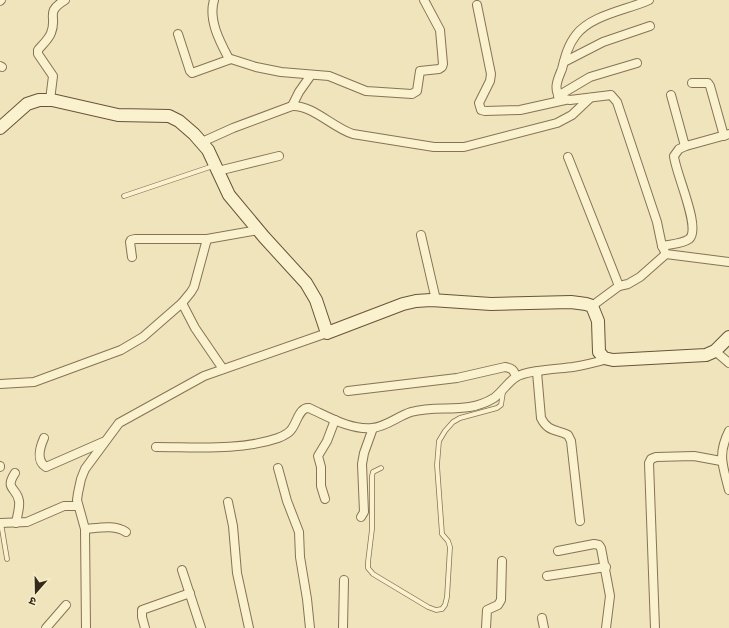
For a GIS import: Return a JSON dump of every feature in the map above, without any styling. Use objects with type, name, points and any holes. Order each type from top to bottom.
[{"type":"street","points":[[50,100],[53,76],[38,54],[38,50],[52,32],[52,14],[54,8],[64,0]]},
{"type":"street","points":[[214,0],[212,14],[220,42],[229,59]]},
{"type":"street","points":[[178,34],[190,72],[192,73],[229,59],[256,67],[311,75],[329,76],[366,91],[412,94],[416,93],[418,90],[420,71],[422,69],[439,69],[443,64],[440,30],[424,0]]},
{"type":"street","points":[[562,98],[557,93],[557,83],[569,47],[575,36],[582,28],[595,20],[649,0]]},
{"type":"street","points":[[477,6],[491,74],[490,81],[479,103],[481,110],[484,112],[520,110],[562,98],[590,98],[611,95],[617,102],[657,222],[664,250]]},
{"type":"street","points":[[564,62],[603,42],[650,26]]},
{"type":"street","points":[[562,98],[590,78],[637,63]]},
{"type":"street","points":[[292,106],[299,92],[311,75]]},
{"type":"street","points":[[592,306],[619,286],[628,284],[640,277],[664,250],[690,239],[693,234],[693,220],[674,156],[679,149],[685,146],[727,135],[708,83],[692,83]]},
{"type":"street","points":[[671,95],[685,146]]},
{"type":"street","points":[[202,142],[233,128],[292,106],[308,110],[344,131],[353,134],[434,147],[464,148],[557,123],[572,115],[590,98]]},
{"type":"street","points":[[0,128],[27,104],[39,100],[50,100],[118,115],[169,116],[179,121],[202,142],[208,150],[229,195],[306,284],[316,300],[327,333]]},
{"type":"street","points":[[217,168],[279,156]]},
{"type":"street","points":[[568,157],[619,286]]},
{"type":"street","points":[[132,257],[130,242],[131,240],[135,239],[207,239],[258,230]]},
{"type":"street","points":[[421,235],[436,300]]},
{"type":"street","points":[[0,384],[34,382],[121,350],[143,337],[182,303],[191,292],[194,287],[207,239]]},
{"type":"street","points":[[664,250],[729,262]]},
{"type":"street","points":[[86,628],[85,529],[78,506],[78,493],[85,469],[114,428],[127,417],[204,376],[327,333],[403,304],[416,301],[436,300],[492,304],[571,302],[586,304],[592,306],[598,321],[599,352],[608,359],[613,360],[706,355],[715,351],[729,337]]},
{"type":"street","points":[[182,303],[195,328],[223,369]]},
{"type":"street","points":[[715,351],[729,363]]},
{"type":"street","points":[[156,447],[235,446],[266,441],[288,433],[302,411],[306,408],[355,427],[373,428],[386,424],[411,412],[423,410],[458,409],[476,406],[494,397],[516,377],[537,372],[588,365],[608,359]]},
{"type":"street","points":[[348,391],[457,378],[505,367],[514,371],[516,377]]},
{"type":"street","points":[[537,372],[541,418],[544,425],[550,429],[568,435],[571,442],[580,521]]},
{"type":"street","points":[[325,499],[321,486],[321,467],[318,456],[327,441],[335,420]]},
{"type":"street","points":[[361,517],[364,512],[362,464],[364,453],[373,428]]},
{"type":"street","points":[[729,431],[723,446],[721,461],[729,490]]},
{"type":"street","points":[[44,438],[39,453],[42,464],[46,467],[104,442]]},
{"type":"street","points":[[655,628],[649,462],[656,457],[694,456],[721,461]]},
{"type":"street","points":[[278,468],[299,532],[300,557],[310,628]]},
{"type":"street","points":[[15,473],[10,481],[10,485],[19,501],[16,523]]},
{"type":"street","points":[[228,502],[233,526],[237,573],[249,628]]},
{"type":"street","points":[[1,523],[27,522],[64,506],[78,506]]},
{"type":"street","points":[[85,529],[116,527],[121,528],[126,532]]},
{"type":"street","points":[[558,551],[594,544],[599,545],[602,548],[610,596],[606,628]]},
{"type":"street","points":[[486,628],[487,610],[498,605],[501,600],[502,561]]},
{"type":"street","points":[[547,576],[606,567]]},
{"type":"street","points":[[182,570],[201,628]]},
{"type":"street","points":[[343,628],[344,580]]},
{"type":"street","points":[[145,628],[141,613],[142,610],[190,593]]},
{"type":"street","points":[[46,628],[66,605]]},
{"type":"street","points":[[542,618],[544,628]]},
{"type":"lane","points":[[124,196],[217,168]]},
{"type":"lane","points":[[382,468],[373,472],[372,476],[372,529],[368,568],[373,574],[428,607],[436,610],[442,610],[446,605],[450,547],[448,541],[442,534],[437,465],[439,441],[453,422],[460,418],[497,408],[501,405],[503,389]]},
{"type":"lane","points":[[1,523],[7,559]]}]
